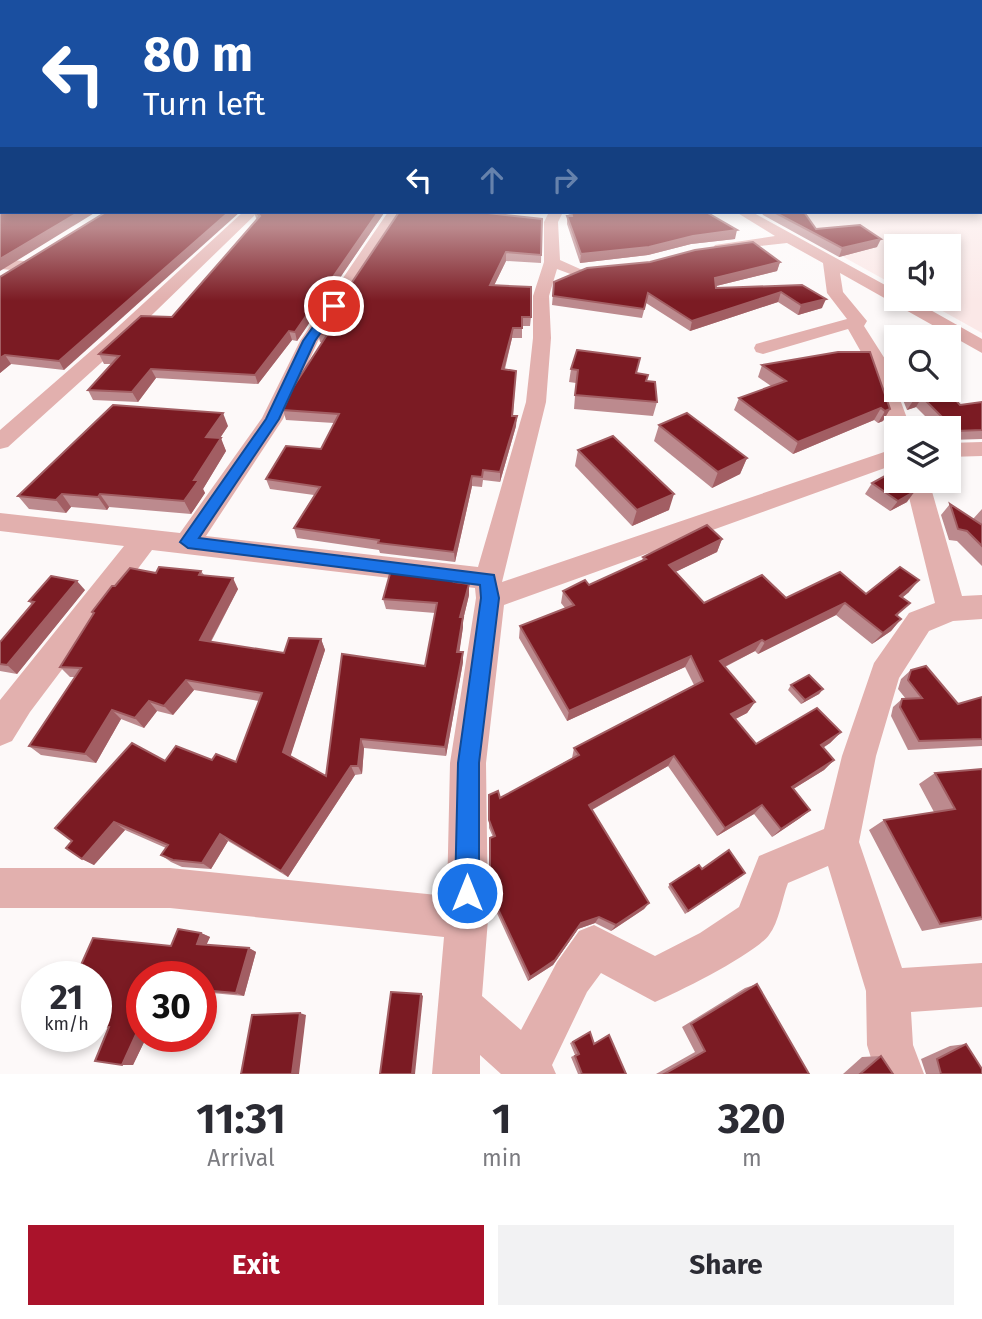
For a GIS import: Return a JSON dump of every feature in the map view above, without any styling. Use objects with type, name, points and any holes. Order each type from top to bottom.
[{"type":"street","points":[[0,442],[115,340],[249,214]]},
{"type":"street","points":[[188,542],[272,419],[309,341],[394,214]]},
{"type":"street","points":[[747,214],[884,292]]},
{"type":"street","points":[[456,1074],[458,1006],[467,919],[468,763],[489,589],[536,402],[542,338],[541,296],[550,268],[548,218]]},
{"type":"street","points":[[704,250],[791,238]]},
{"type":"street","points":[[830,261],[835,293],[858,321]]},
{"type":"street","points":[[0,264],[29,263],[0,281]]},
{"type":"street","points":[[550,268],[586,271]]},
{"type":"street","points":[[918,311],[982,347]]},
{"type":"street","points":[[762,348],[858,321]]},
{"type":"street","points":[[858,321],[855,326],[876,359],[896,416]]},
{"type":"street","points":[[961,450],[982,449]]},
{"type":"street","points":[[0,522],[188,542],[489,589],[884,460]]},
{"type":"street","points":[[900,1074],[890,1045],[888,991],[840,842],[859,756],[885,673],[919,622],[967,608],[922,493]]},
{"type":"street","points":[[0,730],[18,701],[146,538]]},
{"type":"street","points":[[458,1006],[530,1070],[572,977],[594,946],[655,980],[715,948],[754,921],[773,870],[840,842]]},
{"type":"street","points":[[0,888],[170,888],[467,919]]},
{"type":"street","points":[[888,991],[982,985]]},
{"type":"shaded area","points":[[791,214],[982,214],[982,333],[943,311],[961,311],[961,234],[884,234],[884,279],[804,235]]},
{"type":"building","points":[[0,214],[76,214],[0,259]]},
{"type":"building","points":[[103,214],[227,214],[59,361],[5,355],[0,358],[0,277]]},
{"type":"building","points":[[258,214],[377,214],[295,332],[289,331],[255,375],[151,369],[132,392],[88,390],[119,356],[99,354],[141,316],[172,317],[260,216]]},
{"type":"building","points":[[398,214],[497,214],[542,219],[541,255],[506,252],[490,285],[531,287],[531,317],[522,317],[522,328],[513,328],[502,369],[516,371],[512,416],[517,416],[500,472],[483,470],[482,477],[472,476],[454,552],[378,543],[379,540],[294,528],[320,487],[266,479],[286,446],[321,449],[339,414],[283,410],[292,389],[327,335],[318,333]]},
{"type":"building","points":[[709,214],[737,230],[693,236],[649,247],[581,254],[567,216]]},
{"type":"building","points":[[778,214],[805,214],[816,229],[860,225],[881,239],[842,248]]},
{"type":"building","points":[[753,242],[780,262],[715,278],[716,288],[802,285],[826,299],[801,305],[781,292],[692,321],[648,293],[644,309],[553,296],[554,282],[587,268],[650,262],[695,250]]},
{"type":"building","points":[[577,350],[640,358],[636,373],[648,375],[646,381],[655,382],[657,402],[575,395],[578,370],[571,369]]},
{"type":"building","points":[[838,352],[870,352],[884,392],[884,402],[888,402],[890,409],[885,411],[881,408],[798,442],[739,398],[786,381],[762,365]]},
{"type":"building","points":[[927,402],[957,402],[960,405],[982,402],[982,430],[961,431],[961,416],[941,416]]},
{"type":"building","points":[[113,405],[223,413],[206,437],[221,438],[194,480],[199,480],[184,501],[100,494],[98,497],[62,494],[56,500],[18,496]]},
{"type":"building","points":[[687,413],[747,458],[718,472],[659,425]]},
{"type":"building","points":[[613,436],[674,494],[637,510],[578,450]]},
{"type":"building","points":[[884,476],[884,491],[872,483]]},
{"type":"building","points":[[886,493],[912,493],[898,501]]},
{"type":"building","points":[[950,504],[982,525],[982,546],[967,531],[958,529]]},
{"type":"building","points":[[707,525],[722,539],[669,565],[704,603],[762,575],[786,598],[840,572],[866,594],[900,567],[919,580],[900,596],[910,603],[896,615],[901,619],[883,633],[845,603],[720,661],[755,702],[731,714],[756,744],[817,708],[841,732],[821,745],[834,760],[792,787],[810,810],[781,829],[762,805],[725,828],[674,756],[589,805],[649,903],[616,925],[599,917],[581,923],[555,960],[530,977],[490,892],[490,885],[494,883],[490,871],[490,838],[495,836],[489,820],[489,795],[498,791],[500,798],[579,755],[574,748],[703,681],[691,656],[569,711],[520,626],[574,605],[563,591],[585,580],[589,585],[646,559],[643,557]]},
{"type":"building","points":[[159,567],[201,571],[199,575],[233,578],[200,640],[284,653],[289,638],[321,639],[283,752],[326,776],[342,654],[425,666],[437,603],[383,599],[391,570],[448,577],[455,580],[454,582],[469,584],[460,617],[463,617],[457,652],[463,652],[445,747],[361,739],[358,766],[351,766],[281,871],[220,834],[202,863],[173,860],[161,855],[168,845],[114,822],[82,859],[66,848],[72,841],[55,828],[132,743],[165,761],[176,746],[212,760],[216,754],[236,762],[262,693],[186,680],[164,706],[149,701],[135,718],[112,710],[85,754],[29,746],[81,668],[60,667],[94,613],[92,612],[130,568],[156,573]]},
{"type":"building","points":[[51,576],[77,581],[7,665],[0,664],[0,642],[34,602],[29,601]]},
{"type":"building","points":[[926,666],[958,704],[982,697],[982,739],[919,741],[900,707],[902,699],[922,698],[908,680],[911,670]]},
{"type":"building","points":[[809,675],[823,689],[805,700],[791,685]]},
{"type":"building","points":[[982,769],[982,917],[940,924],[884,820],[955,809],[935,773]]},
{"type":"building","points":[[729,850],[745,873],[688,911],[670,884],[699,865],[702,869]]},
{"type":"building","points":[[178,929],[201,933],[197,944],[249,948],[236,993],[217,991],[217,961],[126,961],[128,1052],[122,1065],[95,1061],[99,1052],[112,1052],[112,961],[83,961],[93,938],[171,946]]},
{"type":"building","points":[[757,984],[809,1074],[664,1074],[705,1051],[691,1024]]},
{"type":"building","points":[[391,992],[421,994],[412,1074],[380,1074]]},
{"type":"building","points":[[300,1013],[292,1074],[241,1074],[252,1015]]},
{"type":"building","points":[[590,1032],[594,1044],[609,1035],[626,1074],[582,1074],[575,1056],[579,1054],[573,1042]]},
{"type":"building","points":[[966,1044],[982,1069],[982,1074],[941,1074],[937,1059]]},
{"type":"building","points":[[881,1056],[893,1074],[860,1074]]},
{"type":"route","points":[[334,306],[309,341],[272,419],[188,542],[488,579],[490,598],[468,763],[467,893]]}]
